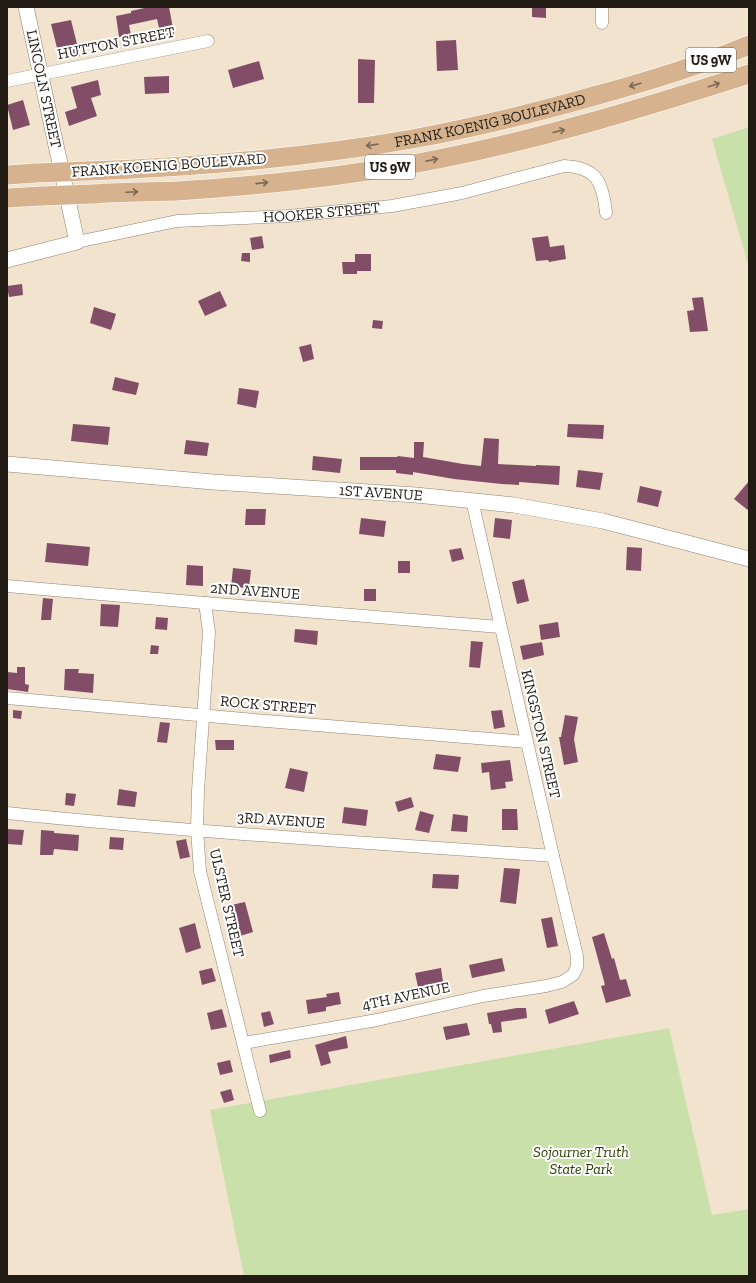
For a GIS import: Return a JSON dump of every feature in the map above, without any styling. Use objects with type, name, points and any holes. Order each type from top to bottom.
[{"type":"main road","name":"FRANK KOENIG BOULEVARD","points":[[7,175],[143,168],[254,160],[412,139],[511,118],[573,102],[672,73],[749,46]]},
{"type":"main road","name":"FRANK KOENIG BOULEVARD","points":[[7,198],[176,191],[331,176],[416,163],[572,128],[749,74]]},
{"type":"street","name":"LINCOLN STREET","points":[[26,7],[77,242]]},
{"type":"street","points":[[602,7],[602,23]]},
{"type":"street","name":"HUTTON STREET","points":[[7,81],[208,42]]},
{"type":"street","name":"HOOKER STREET","points":[[7,260],[77,242],[178,221],[288,216],[392,206],[462,192],[564,166],[578,167],[590,171],[599,182],[605,199],[606,213]]},
{"type":"street","name":"1ST AVENUE","points":[[7,464],[207,481],[416,495],[514,505],[603,521],[749,559]]},
{"type":"street","name":"KINGSTON STREET","points":[[472,500],[552,856],[577,956],[577,967],[573,975]]},
{"type":"street","name":"2ND AVENUE","points":[[7,586],[205,603],[359,614],[500,627]]},
{"type":"street","name":"ULSTER STREET","points":[[205,603],[209,632],[198,791],[197,830],[200,871],[260,1110]]},
{"type":"street","name":"ROCK STREET","points":[[7,698],[527,742]]},
{"type":"street","name":"3RD AVENUE","points":[[7,813],[197,830],[552,856]]},
{"type":"street","name":"4TH AVENUE","points":[[244,1043],[377,1020],[483,996],[546,986],[562,982],[573,975]]},
{"type":"green space","points":[[749,127],[749,268],[712,139]]},
{"type":"green space","name":"Sojourner Truth State Park","points":[[669,1028],[712,1215],[749,1209],[749,1276],[244,1276],[210,1110]]},
{"type":"building","points":[[149,7],[169,7],[174,34],[161,37],[157,19],[129,25],[131,35],[119,37],[116,16]]},
{"type":"building","points":[[532,7],[546,7],[546,18],[532,17]]},
{"type":"building","points":[[71,20],[80,56],[60,60],[51,24]]},
{"type":"building","points":[[456,40],[458,70],[437,71],[436,41]]},
{"type":"building","points":[[358,59],[375,60],[374,103],[358,103]]},
{"type":"building","points":[[259,61],[264,79],[233,88],[228,70]]},
{"type":"building","points":[[169,76],[169,93],[145,94],[144,77]]},
{"type":"building","points":[[98,80],[101,95],[91,98],[97,116],[69,126],[65,112],[77,108],[71,87]]},
{"type":"building","points":[[23,100],[30,125],[13,130],[7,105]]},
{"type":"building","points":[[262,236],[264,248],[252,250],[250,238]]},
{"type":"building","points":[[548,236],[550,247],[564,245],[566,259],[549,262],[548,260],[536,261],[532,238]]},
{"type":"building","points":[[242,253],[250,253],[250,262],[241,261]]},
{"type":"building","points":[[355,254],[371,254],[371,271],[357,271],[357,274],[343,274],[342,262],[355,262]]},
{"type":"building","points":[[22,284],[23,295],[9,297],[7,286]]},
{"type":"building","points":[[220,291],[227,306],[205,316],[198,301]]},
{"type":"building","points":[[703,297],[708,331],[690,332],[687,311],[694,310],[692,298]]},
{"type":"building","points":[[94,307],[116,314],[111,330],[90,323]]},
{"type":"building","points":[[373,320],[383,321],[382,329],[372,328]]},
{"type":"building","points":[[311,344],[314,359],[303,362],[299,347]]},
{"type":"building","points":[[115,377],[139,383],[136,395],[112,390]]},
{"type":"building","points":[[239,388],[259,391],[256,408],[237,404]]},
{"type":"building","points":[[73,424],[110,427],[108,445],[71,441]]},
{"type":"building","points":[[568,424],[604,425],[603,439],[567,437]]},
{"type":"building","points":[[484,438],[499,439],[498,464],[560,466],[559,485],[519,482],[519,485],[502,484],[454,479],[413,472],[413,475],[396,473],[396,470],[360,470],[360,457],[398,456],[414,458],[414,442],[424,442],[423,457],[481,466]]},
{"type":"building","points":[[186,440],[209,443],[207,456],[184,454]]},
{"type":"building","points":[[313,456],[342,459],[340,473],[312,470]]},
{"type":"building","points":[[578,470],[603,473],[600,490],[576,487]]},
{"type":"building","points":[[749,481],[749,511],[734,499]]},
{"type":"building","points":[[640,486],[662,491],[658,507],[637,502]]},
{"type":"building","points":[[246,509],[266,509],[265,525],[245,525]]},
{"type":"building","points":[[361,518],[386,521],[384,537],[359,534]]},
{"type":"building","points":[[495,518],[512,520],[510,539],[493,537]]},
{"type":"building","points":[[47,543],[90,547],[88,566],[45,562]]},
{"type":"building","points":[[627,547],[642,548],[641,571],[626,570]]},
{"type":"building","points":[[461,548],[464,559],[452,562],[449,550]]},
{"type":"building","points":[[398,561],[410,561],[410,573],[398,573]]},
{"type":"building","points":[[187,565],[203,566],[203,586],[186,585]]},
{"type":"building","points":[[233,568],[251,570],[249,588],[231,587]]},
{"type":"building","points":[[524,579],[529,601],[517,604],[512,582]]},
{"type":"building","points":[[364,589],[376,589],[376,601],[364,601]]},
{"type":"building","points":[[43,598],[53,599],[51,620],[41,620]]},
{"type":"building","points":[[101,604],[120,605],[118,627],[100,626]]},
{"type":"building","points":[[156,617],[168,618],[167,630],[155,629]]},
{"type":"building","points":[[558,622],[560,637],[541,640],[539,625]]},
{"type":"building","points":[[295,629],[318,631],[317,645],[294,642]]},
{"type":"building","points":[[471,641],[483,642],[480,668],[469,667]]},
{"type":"building","points":[[542,642],[544,655],[523,660],[520,646]]},
{"type":"building","points":[[151,645],[159,646],[158,654],[150,654]]},
{"type":"building","points":[[17,667],[25,667],[25,684],[29,685],[28,692],[7,689],[7,672],[17,673]]},
{"type":"building","points":[[65,669],[79,669],[78,673],[94,674],[93,693],[64,690]]},
{"type":"building","points":[[13,710],[22,711],[21,719],[13,718]]},
{"type":"building","points":[[502,710],[505,727],[494,729],[491,711]]},
{"type":"building","points":[[565,715],[578,717],[574,739],[578,762],[564,765],[559,737],[561,737]]},
{"type":"building","points":[[160,722],[170,723],[167,743],[157,742]]},
{"type":"building","points":[[215,740],[234,740],[234,750],[216,750]]},
{"type":"building","points":[[436,754],[461,757],[458,772],[433,769]]},
{"type":"building","points":[[510,760],[513,781],[505,782],[506,788],[491,790],[489,772],[482,773],[481,763]]},
{"type":"building","points":[[290,768],[308,772],[304,792],[285,788]]},
{"type":"building","points":[[119,789],[137,792],[135,807],[117,805]]},
{"type":"building","points":[[66,793],[76,794],[74,806],[65,805]]},
{"type":"building","points":[[411,797],[414,807],[398,812],[395,802]]},
{"type":"building","points":[[344,807],[368,810],[366,826],[342,823]]},
{"type":"building","points":[[502,809],[517,809],[518,830],[502,830]]},
{"type":"building","points":[[420,811],[434,815],[429,833],[415,830]]},
{"type":"building","points":[[453,814],[468,816],[467,832],[451,831]]},
{"type":"building","points":[[7,829],[24,830],[22,845],[7,844]]},
{"type":"building","points":[[41,830],[54,831],[54,833],[79,835],[78,851],[54,849],[53,855],[40,855]]},
{"type":"building","points":[[110,837],[124,838],[123,850],[109,849]]},
{"type":"building","points":[[186,839],[190,857],[180,859],[176,841]]},
{"type":"building","points":[[504,868],[520,869],[516,904],[500,902]]},
{"type":"building","points":[[433,874],[459,875],[458,889],[432,888]]},
{"type":"building","points":[[245,902],[253,932],[240,936],[231,905]]},
{"type":"building","points":[[552,917],[558,946],[547,948],[541,919]]},
{"type":"building","points":[[195,923],[201,948],[186,953],[179,928]]},
{"type":"building","points":[[604,933],[612,959],[614,958],[620,980],[626,979],[631,996],[606,1003],[601,986],[605,985],[592,937]]},
{"type":"building","points":[[502,958],[505,971],[472,978],[469,965]]},
{"type":"building","points":[[212,968],[216,981],[202,985],[199,971]]},
{"type":"building","points":[[441,968],[443,982],[418,987],[415,973]]},
{"type":"building","points":[[339,992],[341,1004],[326,1007],[326,1011],[308,1014],[306,1000],[327,997],[326,994]]},
{"type":"building","points":[[574,1001],[579,1014],[549,1024],[545,1010]]},
{"type":"building","points":[[526,1008],[527,1018],[501,1022],[502,1032],[493,1033],[491,1024],[489,1024],[487,1013]]},
{"type":"building","points":[[222,1009],[227,1027],[211,1030],[207,1013]]},
{"type":"building","points":[[270,1011],[274,1024],[264,1027],[261,1013]]},
{"type":"building","points":[[467,1023],[470,1035],[446,1040],[443,1027]]},
{"type":"building","points":[[346,1036],[348,1048],[328,1052],[331,1063],[321,1066],[315,1045]]},
{"type":"building","points":[[290,1050],[291,1058],[270,1063],[269,1055]]},
{"type":"building","points":[[230,1060],[233,1072],[220,1075],[217,1063]]},
{"type":"building","points":[[231,1089],[234,1100],[224,1103],[220,1092]]}]
